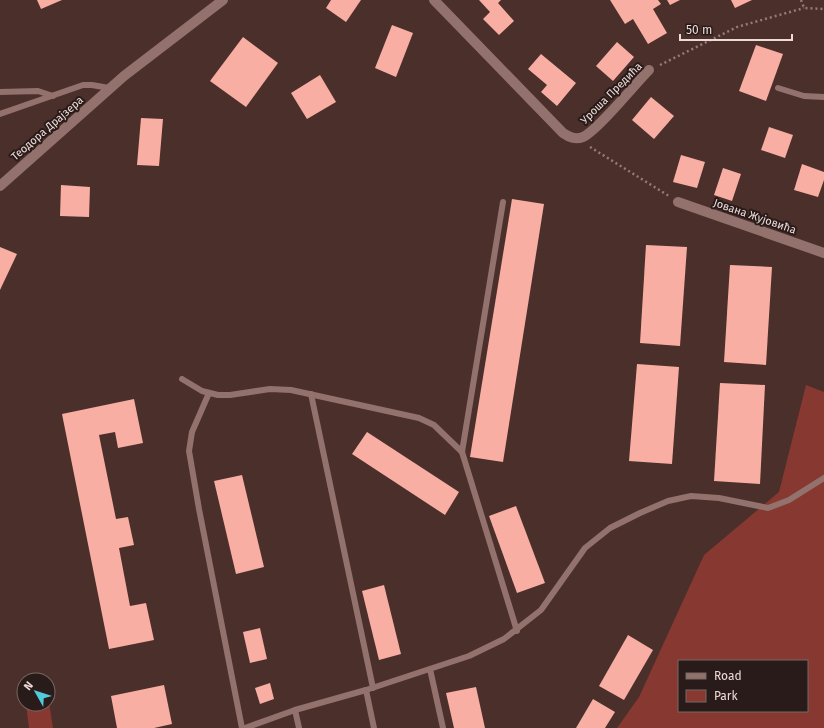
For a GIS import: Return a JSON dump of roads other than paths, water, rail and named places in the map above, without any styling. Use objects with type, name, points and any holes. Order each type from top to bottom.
[{"type":"street","name":"Теодора Драјзера","points":[[0,186],[109,88],[223,0]]},
{"type":"street","name":"Уроша Предића","points":[[434,0],[563,133],[576,138],[591,132],[649,70]]},
{"type":"street","name":"Јована Жујовића","points":[[678,202],[824,253]]},
{"type":"lane","name":"Теодора Драјзера","points":[[53,96],[83,85],[92,84],[109,88]]},
{"type":"lane","points":[[778,88],[804,96],[824,97]]},
{"type":"lane","points":[[0,92],[38,92],[53,96]]},
{"type":"lane","points":[[0,114],[53,96]]},
{"type":"lane","points":[[503,202],[462,452],[517,631]]},
{"type":"lane","points":[[182,379],[209,393],[218,395],[230,395],[270,389],[291,390],[419,418],[434,425],[462,452]]},
{"type":"lane","points":[[209,393],[192,432],[189,451],[198,509],[242,728]]},
{"type":"lane","points":[[311,394],[373,688]]},
{"type":"lane","points":[[245,728],[295,710],[373,688],[469,656],[489,647],[517,631],[541,610],[585,548],[610,528],[640,513],[668,501],[691,496],[719,498],[768,508],[789,500],[824,478]]},
{"type":"lane","points":[[430,669],[443,728]]},
{"type":"lane","points":[[366,690],[374,728]]},
{"type":"lane","points":[[295,710],[299,728]]}]
